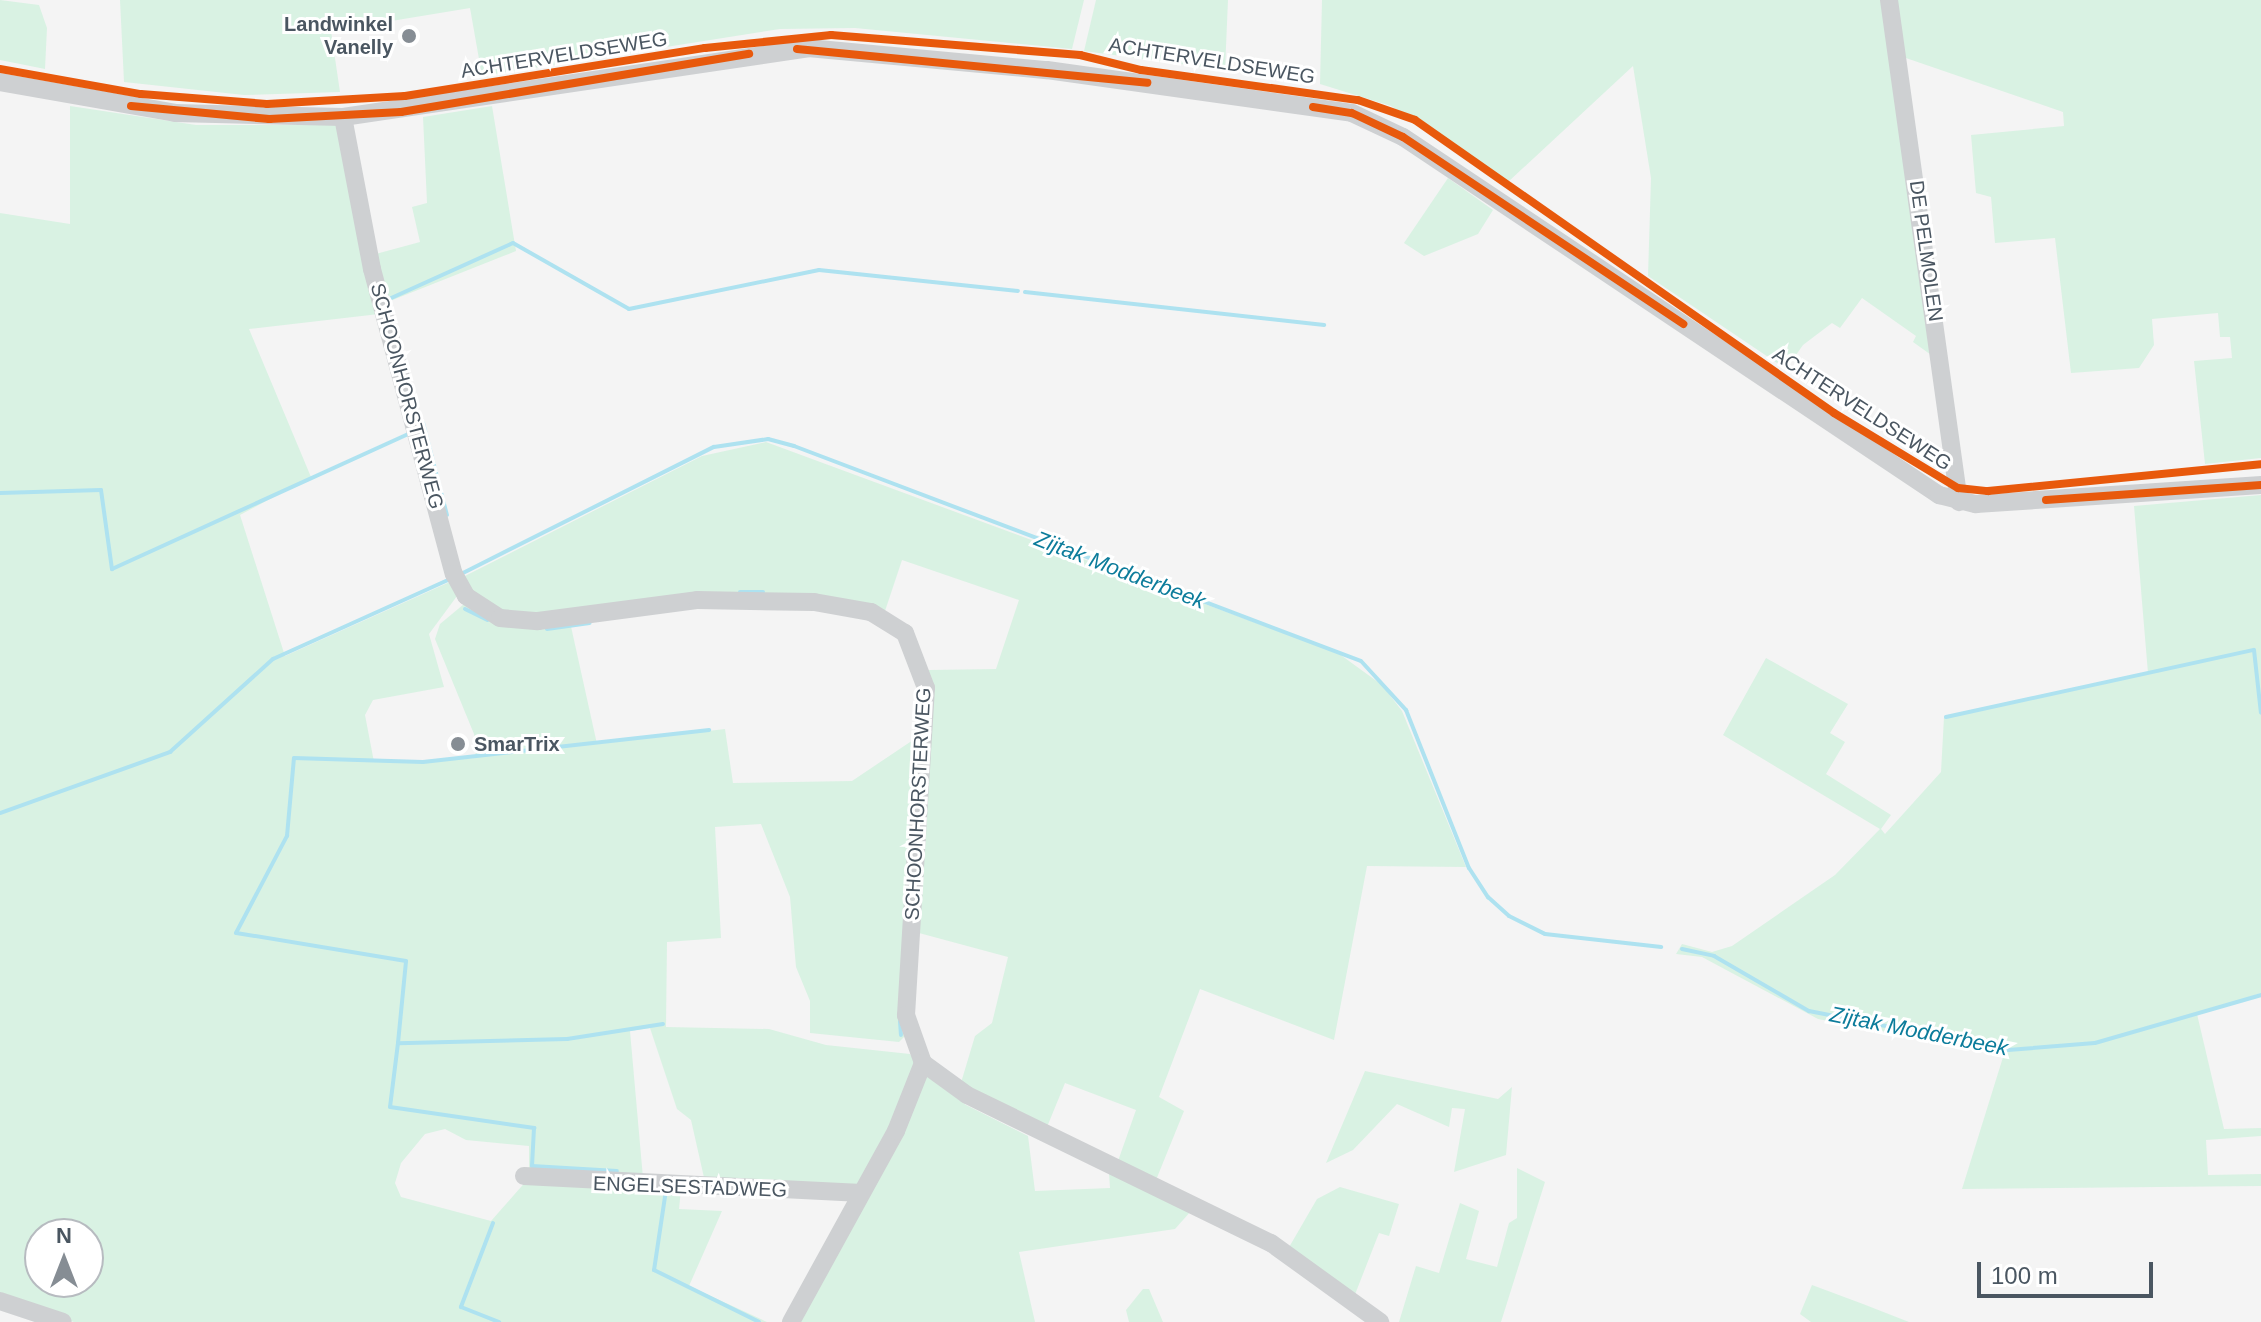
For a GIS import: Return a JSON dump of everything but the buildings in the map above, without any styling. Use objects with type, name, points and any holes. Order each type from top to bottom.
[{"type":"street","name":"DE PELMOLEN","points":[[1889,0],[1959,502]]},
{"type":"street","name":"ACHTERVELDSEWEG","points":[[0,82],[175,113],[343,117],[808,48],[1047,70],[1352,113],[1403,137],[1939,495],[1959,502],[2261,485]]},
{"type":"street","name":"SCHOONHORSTERWEG","points":[[343,117],[372,269],[454,574],[470,600],[500,618],[538,621],[697,600],[834,603],[887,619],[912,643],[927,707],[906,1015],[923,1063]]},
{"type":"street","points":[[791,1322],[857,1193],[904,1113],[923,1063],[967,1095],[1271,1243],[1380,1322]]},
{"type":"street","name":"ENGELSESTADWEG","points":[[524,1176],[857,1193]]},
{"type":"street","points":[[0,1301],[63,1322]]},
{"type":"green space","points":[[0,0],[39,5],[47,28],[45,69],[0,60]]},
{"type":"green space","points":[[120,0],[1084,0],[1072,49],[855,28],[780,29],[482,76],[470,8],[331,31],[340,92],[244,95],[124,82]]},
{"type":"green space","points":[[1096,0],[1228,0],[1225,70],[1084,51]]},
{"type":"green space","points":[[1322,0],[1887,0],[1934,357],[1913,342],[1916,336],[1862,298],[1840,328],[1832,323],[1803,345],[1786,369],[1648,276],[1651,178],[1633,66],[1508,182],[1391,106],[1320,84]]},
{"type":"green space","points":[[1895,0],[2261,0],[2261,458],[2205,464],[2194,361],[2232,358],[2230,337],[2220,337],[2218,313],[2152,319],[2154,345],[2139,368],[2071,373],[2055,238],[1995,243],[1991,197],[1976,193],[1971,135],[2064,126],[2063,112],[1903,57]]},
{"type":"green space","points":[[70,106],[196,125],[338,125],[379,314],[249,329],[311,477],[240,515],[285,656],[452,581],[457,596],[429,634],[444,687],[373,700],[365,715],[374,762],[476,758],[474,734],[435,639],[440,624],[464,604],[570,622],[597,744],[725,729],[733,783],[852,781],[922,734],[907,1034],[899,1042],[810,1033],[810,1001],[796,967],[790,897],[761,824],[715,827],[721,938],[667,942],[666,1027],[769,1029],[826,1045],[910,1054],[916,1064],[907,1093],[856,1187],[705,1182],[691,1120],[677,1109],[650,1028],[630,1031],[643,1178],[529,1169],[529,1146],[466,1140],[445,1129],[425,1134],[401,1163],[395,1183],[401,1197],[491,1221],[528,1179],[681,1189],[679,1209],[722,1211],[689,1286],[767,1322],[74,1322],[0,1297],[0,213],[70,224]]},
{"type":"green space","points":[[492,106],[516,251],[385,303],[372,255],[420,242],[412,207],[427,203],[423,117]]},
{"type":"green space","points":[[1448,178],[1493,210],[1478,234],[1424,256],[1404,243]]},
{"type":"green space","points":[[766,442],[1338,653],[1382,685],[1402,711],[1466,867],[1367,866],[1334,1040],[1200,989],[1159,1097],[1184,1111],[1156,1180],[1118,1161],[1136,1110],[1065,1083],[1047,1127],[960,1086],[975,1036],[992,1023],[1008,957],[919,933],[929,670],[996,669],[1019,600],[902,560],[885,611],[826,600],[559,616],[498,612],[459,579],[702,456]]},
{"type":"green space","points":[[2261,495],[2261,993],[2197,1014],[2224,1129],[2261,1128],[2261,1136],[2206,1140],[2208,1175],[2261,1174],[2261,1186],[1962,1189],[2004,1054],[1818,1019],[1702,957],[1676,954],[1682,944],[1712,952],[1732,946],[1835,875],[1880,829],[1723,735],[1766,658],[1848,704],[1830,733],[1845,742],[1826,774],[1891,815],[1881,829],[1885,834],[1941,772],[1944,717],[2148,673],[2134,506]]},
{"type":"green space","points":[[1365,1071],[1498,1099],[1512,1087],[1506,1155],[1454,1172],[1465,1109],[1452,1108],[1449,1127],[1397,1104],[1353,1150],[1326,1163]]},
{"type":"green space","points":[[924,1074],[966,1105],[1028,1136],[1035,1191],[1110,1188],[1109,1173],[1191,1211],[1175,1229],[1019,1252],[1035,1322],[792,1322]]},
{"type":"green space","points":[[1517,1168],[1545,1182],[1501,1322],[1399,1322],[1416,1266],[1439,1273],[1460,1203],[1479,1211],[1466,1259],[1497,1267],[1509,1223],[1517,1218]]},
{"type":"green space","points":[[1340,1187],[1399,1204],[1389,1236],[1379,1233],[1354,1297],[1288,1249],[1317,1199]]},
{"type":"green space","points":[[1812,1285],[1909,1322],[1811,1322],[1800,1314]]},
{"type":"green space","points":[[1143,1289],[1149,1289],[1163,1322],[1129,1322],[1126,1310]]},
{"type":"waterway","points":[[389,299],[513,243],[629,309],[819,270],[1018,291]]},
{"type":"waterway","points":[[1025,292],[1324,325]]},
{"type":"waterway","points":[[423,423],[447,515]]},
{"type":"waterway","points":[[0,493],[101,490],[112,569],[411,433]]},
{"type":"waterway","name":"Zijtak Modderbeek","points":[[461,574],[714,447],[768,439],[794,446],[1361,661],[1406,710],[1469,868],[1488,897],[1509,916],[1545,934],[1661,947]]},
{"type":"waterway","name":"Zijtak Modderbeek","points":[[0,813],[170,752],[273,659],[448,580]]},
{"type":"waterway","points":[[740,592],[763,592]]},
{"type":"waterway","points":[[465,609],[488,620]]},
{"type":"waterway","points":[[547,629],[590,623]]},
{"type":"waterway","points":[[1946,717],[2254,650],[2261,713]]},
{"type":"waterway","points":[[663,1024],[567,1039],[398,1043],[406,961],[236,933],[287,836],[294,758],[423,762],[709,730]]},
{"type":"waterway","name":"Zijtak Modderbeek","points":[[1682,949],[1714,956],[1809,1011],[2008,1050],[2095,1043],[2261,995]]},
{"type":"waterway","points":[[900,1021],[901,1035]]},
{"type":"waterway","points":[[398,1043],[390,1107],[534,1128],[532,1166],[617,1171]]},
{"type":"waterway","points":[[666,1190],[654,1270],[759,1322]]},
{"type":"waterway","points":[[493,1223],[461,1307],[499,1322]]},
{"type":"cycle path","points":[[0,69],[141,94],[267,104],[405,96],[705,48],[831,35],[1080,55],[1141,70],[1358,100],[1415,120],[1834,413],[1958,488],[1988,491],[2261,464]]},
{"type":"cycle path","points":[[797,49],[1147,83]]},
{"type":"cycle path","points":[[131,106],[269,119],[401,112],[749,54]]},
{"type":"cycle path","points":[[1313,107],[1352,113],[1403,137],[1683,324]]},
{"type":"cycle path","points":[[2046,500],[2261,485]]},
{"type":"place","name":"Landwinkel Vanelly","points":[[409,36]]},
{"type":"place","name":"SmarTrix","points":[[458,744]]}]
